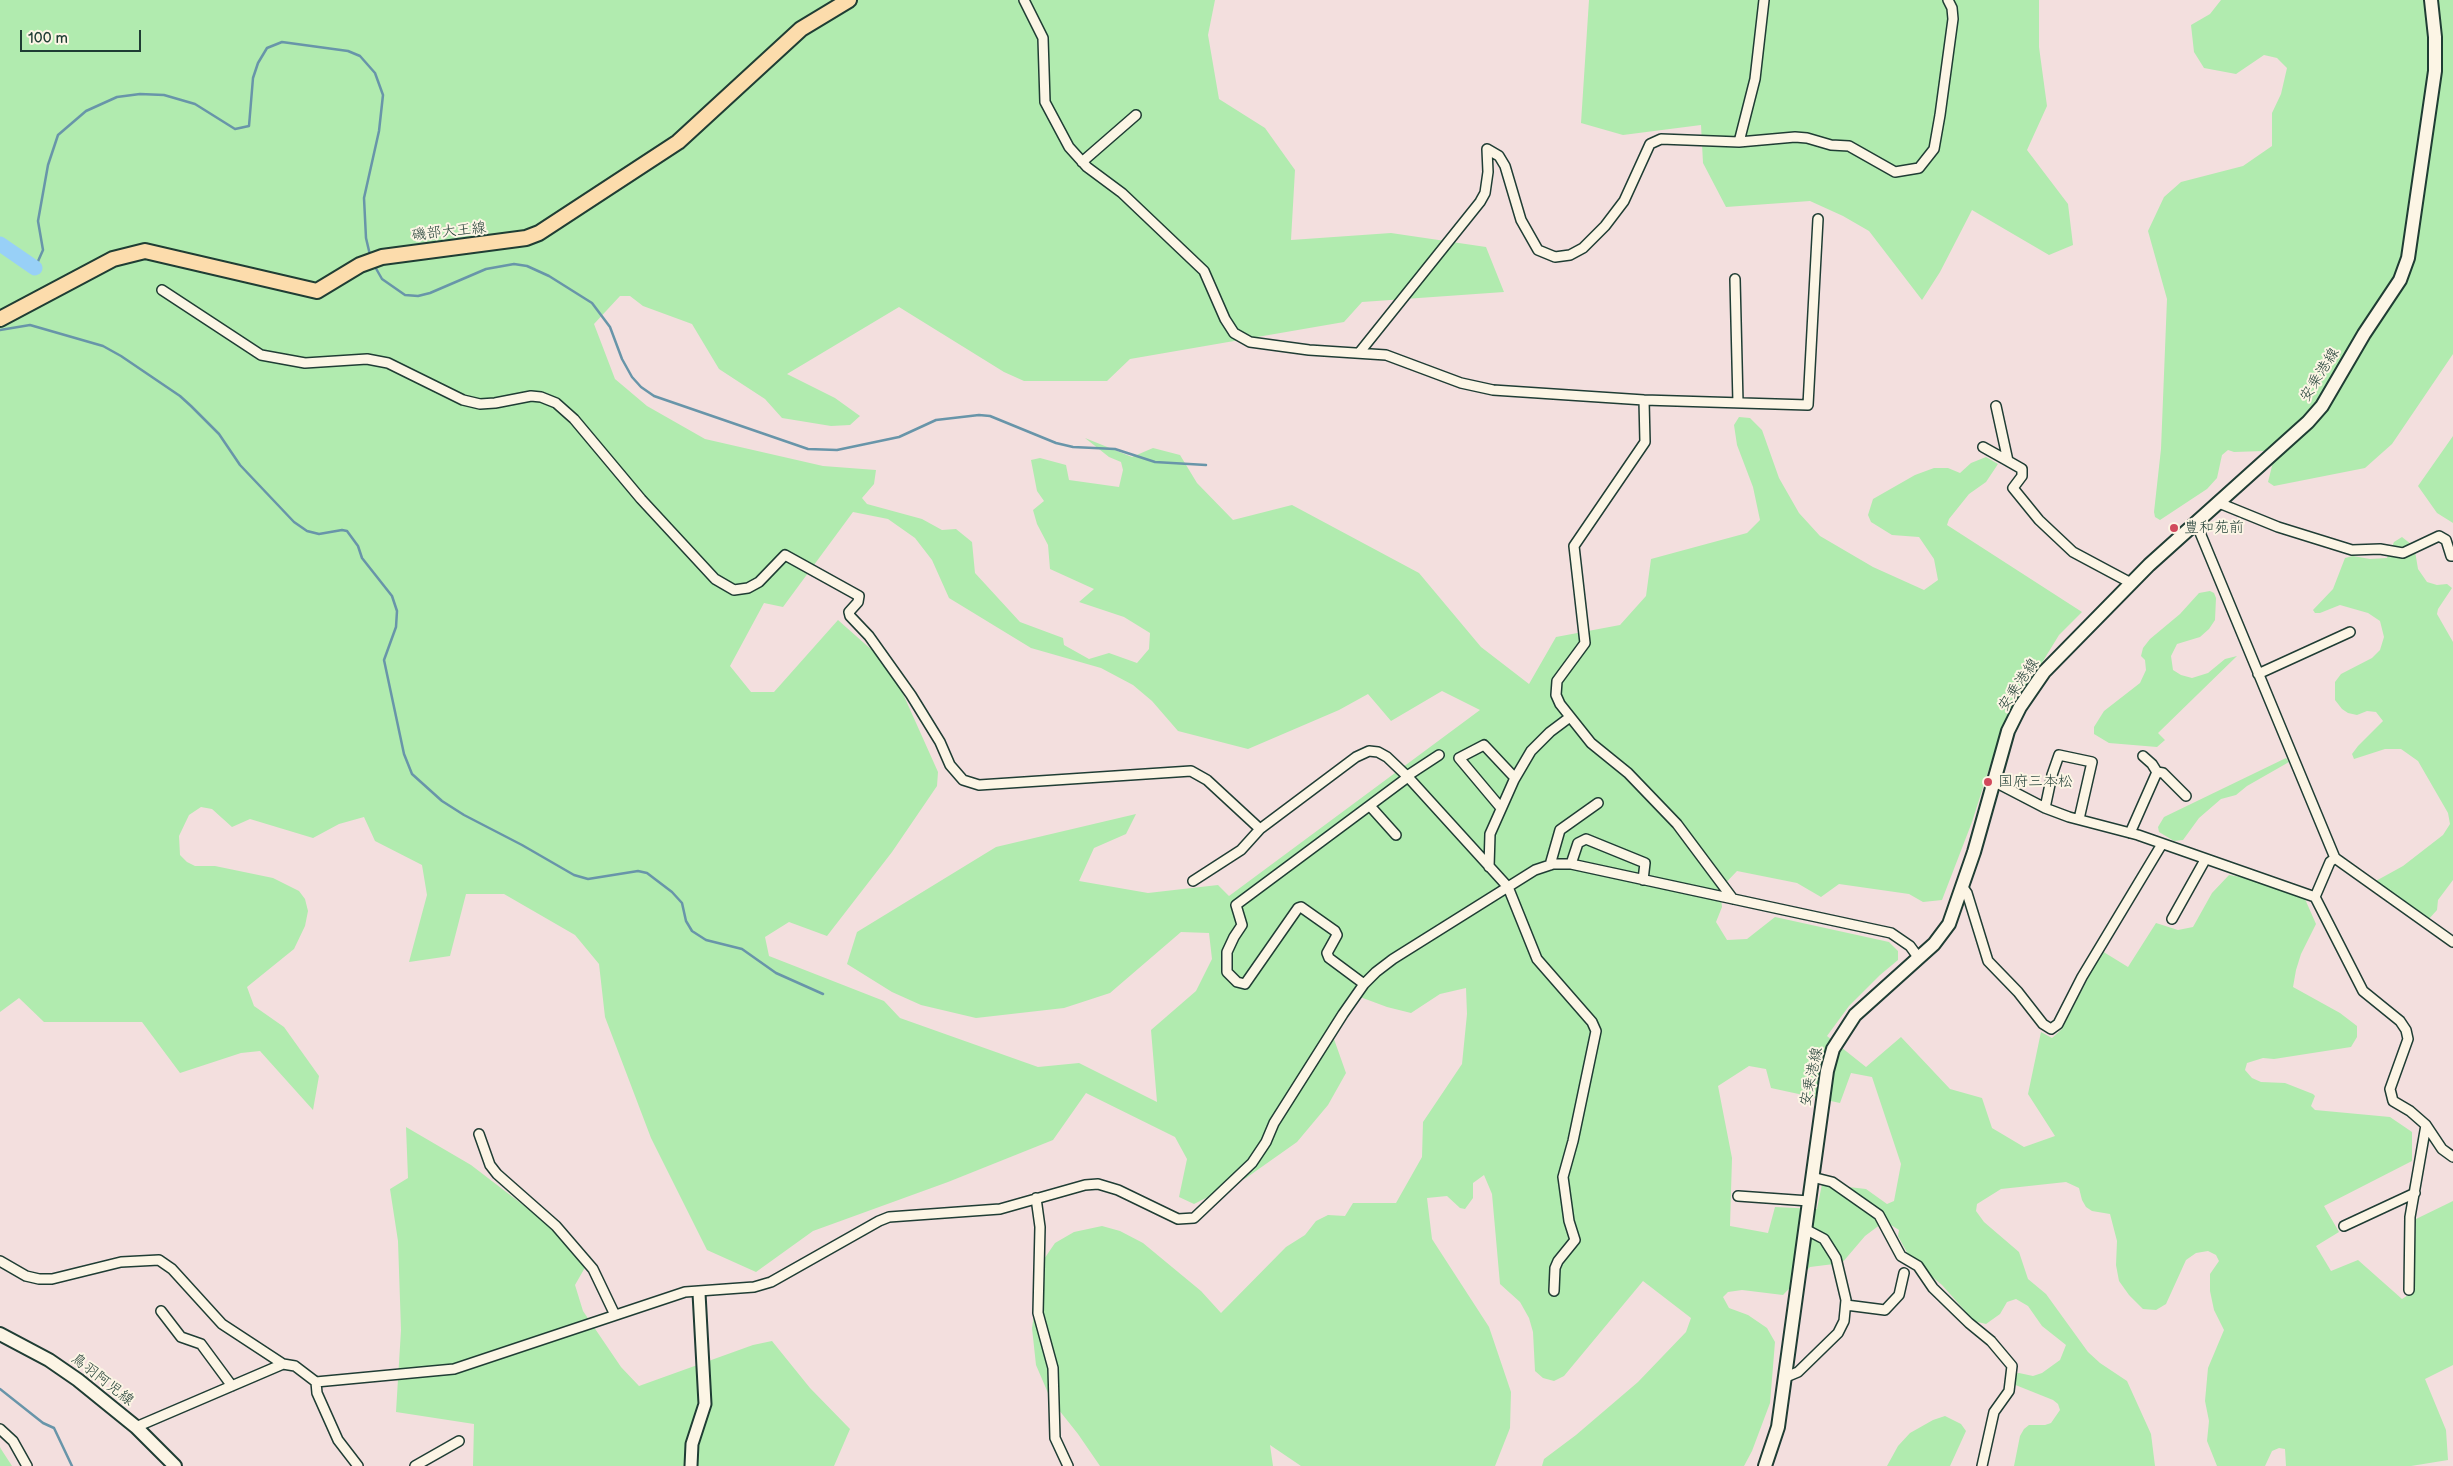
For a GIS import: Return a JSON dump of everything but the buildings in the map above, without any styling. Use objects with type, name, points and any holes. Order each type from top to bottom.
[{"type":"main road","name":"磯部大王線","points":[[0,319],[113,259],[145,250],[317,291],[372,261],[402,254],[514,241],[538,233],[678,142],[801,29],[850,0]]},
{"type":"main road","name":"安乗港線","points":[[1765,1466],[1778,1427],[1827,1072],[1839,1038],[1867,1002],[1934,944],[1948,924],[1974,852],[2008,731],[2020,707],[2044,672],[2132,583],[2308,422],[2322,406],[2364,334],[2400,280],[2408,258],[2435,71],[2435,37],[2431,0]]},
{"type":"main road","name":"鳥羽阿児線","points":[[0,1334],[49,1360],[78,1380],[136,1427],[175,1466]]},
{"type":"street","points":[[1024,0],[1043,38],[1045,102],[1069,148],[1082,162],[1122,193],[1204,271],[1225,319],[1234,333],[1250,342],[1386,355],[1461,383],[1494,390],[1644,400],[1808,405],[1818,219]]},
{"type":"street","points":[[1739,142],[1755,79],[1764,0]]},
{"type":"street","points":[[1359,353],[1480,202],[1485,193],[1488,172],[1487,148],[1499,156],[1521,220],[1538,250],[1555,257],[1570,255],[1583,248],[1605,226],[1624,201],[1638,173],[1644,155],[1655,141],[1661,139],[1739,142],[1786,137],[1807,138],[1831,145],[1849,146],[1890,170],[1901,172],[1919,168],[1934,149],[1953,19],[1952,8],[1948,0]]},
{"type":"street","points":[[1082,162],[1136,115]]},
{"type":"street","points":[[1736,279],[1738,404]]},
{"type":"street","points":[[162,290],[261,355],[305,363],[367,359],[388,363],[463,400],[480,404],[531,396],[541,397],[556,403],[574,419],[641,499],[715,579],[734,590],[748,588],[759,582],[784,556],[859,596],[858,602],[849,612],[850,616],[869,636],[911,695],[940,742],[950,765],[963,780],[979,784],[1191,771],[1208,780],[1260,829]]},
{"type":"street","points":[[1644,400],[1646,442],[1577,539],[1574,546],[1585,643],[1561,674],[1555,687],[1560,704],[1591,743],[1628,773],[1665,810],[1733,899]]},
{"type":"street","points":[[1996,406],[2008,461]]},
{"type":"street","points":[[1983,447],[2022,469],[2022,476],[2013,488],[2040,520],[2078,556],[2132,583]]},
{"type":"street","points":[[2219,503],[2278,527],[2352,550],[2380,549],[2403,553],[2440,536],[2446,540],[2451,556],[2453,556]]},
{"type":"street","points":[[2196,524],[2335,858],[2453,942]]},
{"type":"street","points":[[2258,674],[2350,632]]},
{"type":"street","points":[[1489,867],[1490,834],[1515,778],[1531,751],[1550,732],[1570,717]]},
{"type":"street","points":[[1501,808],[1458,758],[1484,744],[1515,778]]},
{"type":"street","points":[[1193,881],[1240,850],[1260,829],[1356,756],[1369,751],[1378,752],[1386,757],[1408,776],[1508,887],[1537,959],[1592,1022],[1596,1031],[1573,1141],[1563,1177],[1569,1221],[1575,1240],[1558,1260],[1555,1268],[1554,1291]]},
{"type":"street","points":[[1364,984],[1329,958],[1327,953],[1337,935],[1335,931],[1301,907],[1298,908],[1245,984],[1237,982],[1227,972],[1227,952],[1242,925],[1236,905],[1408,776],[1439,755]]},
{"type":"street","points":[[2045,808],[2052,775],[2059,755],[2092,762],[2079,819]]},
{"type":"street","points":[[2143,756],[2152,764],[2157,772],[2163,774],[2186,796]]},
{"type":"street","points":[[2130,833],[2153,776],[2157,772]]},
{"type":"street","points":[[1993,780],[2045,808],[2130,833],[2315,897],[2363,991],[2400,1021],[2406,1030],[2408,1039],[2390,1089],[2393,1101],[2410,1111],[2426,1125],[2442,1149],[2453,1157]]},
{"type":"street","points":[[1550,865],[1560,830],[1598,803]]},
{"type":"street","points":[[1370,806],[1396,835]]},
{"type":"street","points":[[1571,864],[1578,843],[1586,839],[1645,863],[1642,880]]},
{"type":"street","points":[[1962,886],[1967,894],[1988,961],[2018,992],[2044,1024],[2051,1029],[2058,1024],[2082,976],[2162,844]]},
{"type":"street","points":[[2315,897],[2330,862],[2335,858]]},
{"type":"street","points":[[2172,919],[2205,860]]},
{"type":"street","points":[[0,1261],[26,1276],[39,1280],[52,1279],[121,1262],[159,1260],[172,1269],[213,1317],[283,1364],[295,1366],[316,1382],[454,1370],[685,1292],[699,1293],[754,1287],[771,1282],[878,1221],[889,1218],[1000,1209],[1036,1198],[1098,1184],[1118,1190],[1178,1219],[1194,1218],[1252,1163],[1266,1142],[1274,1123],[1364,984],[1393,959],[1535,870],[1550,865],[1571,864],[1891,933],[1910,946],[1918,957]]},
{"type":"street","points":[[2410,1290],[2410,1218],[2426,1125]]},
{"type":"street","points":[[479,1134],[490,1165],[497,1174],[556,1226],[593,1269],[615,1315]]},
{"type":"street","points":[[1812,1177],[1832,1182],[1879,1215],[1901,1256],[1918,1266],[1932,1288],[1969,1324],[1991,1341],[2012,1366],[2009,1391],[1994,1412],[1982,1466]]},
{"type":"street","points":[[2344,1226],[2415,1193]]},
{"type":"street","points":[[1738,1196],[1809,1202]]},
{"type":"street","points":[[1036,1198],[1040,1227],[1038,1313],[1053,1368],[1055,1438],[1068,1466]]},
{"type":"street","points":[[1786,1377],[1798,1372],[1843,1328],[1846,1305],[1836,1258],[1824,1239],[1805,1229]]},
{"type":"street","points":[[1846,1305],[1885,1310],[1899,1295],[1904,1273]]},
{"type":"street","points":[[691,1466],[692,1444],[706,1404],[699,1293]]},
{"type":"street","points":[[161,1311],[182,1337],[201,1344],[232,1386]]},
{"type":"street","points":[[136,1427],[283,1364]]},
{"type":"street","points":[[316,1382],[317,1393],[338,1440],[358,1466]]},
{"type":"street","points":[[0,1429],[13,1441],[27,1466]]},
{"type":"street","points":[[415,1466],[459,1441]]},
{"type":"green space","points":[[0,0],[1215,0],[1208,35],[1219,99],[1265,128],[1295,170],[1291,240],[1391,233],[1486,247],[1504,292],[1362,302],[1344,322],[1130,359],[1107,381],[1024,381],[1004,372],[899,307],[787,374],[835,398],[860,416],[850,425],[831,426],[782,418],[765,399],[719,369],[692,324],[643,306],[630,296],[620,296],[594,324],[615,379],[647,406],[705,439],[823,466],[876,470],[874,484],[862,498],[867,504],[922,519],[942,530],[956,529],[972,542],[975,573],[1020,622],[1063,638],[1064,645],[1089,659],[1109,653],[1137,663],[1149,649],[1150,633],[1124,617],[1079,602],[1094,589],[1050,569],[1048,545],[1037,524],[1033,510],[1044,501],[1037,491],[1031,460],[1040,458],[1066,465],[1069,480],[1119,487],[1123,470],[1121,462],[1109,457],[1085,438],[1132,457],[1153,448],[1180,455],[1197,483],[1233,520],[1292,505],[1419,573],[1481,647],[1529,684],[1556,637],[1620,625],[1646,596],[1651,559],[1747,533],[1760,520],[1753,487],[1737,445],[1734,425],[1739,417],[1750,418],[1762,430],[1779,478],[1799,513],[1820,536],[1873,567],[1924,590],[1938,580],[1934,559],[1919,537],[1892,535],[1871,522],[1868,515],[1873,499],[1915,475],[1934,468],[1948,468],[1960,473],[1971,463],[1986,457],[1998,464],[1986,482],[1969,494],[1949,519],[1947,525],[2082,612],[2059,635],[2002,728],[1972,822],[1942,900],[1923,902],[1909,894],[1839,884],[1821,897],[1797,883],[1737,871],[1720,889],[1722,907],[1716,922],[1727,940],[1747,939],[1775,917],[1889,942],[1898,951],[1898,960],[1849,1006],[1827,1036],[1866,1067],[1901,1037],[1950,1089],[1982,1098],[1992,1128],[2024,1147],[2055,1136],[2028,1094],[2041,1032],[2052,1038],[2062,1029],[2102,951],[2128,967],[2156,923],[2178,930],[2193,927],[2212,893],[2229,875],[2247,878],[2305,899],[2316,924],[2301,954],[2293,987],[2340,1013],[2357,1026],[2357,1037],[2351,1047],[2274,1059],[2263,1058],[2247,1063],[2245,1070],[2252,1078],[2261,1082],[2285,1083],[2313,1094],[2315,1096],[2311,1106],[2315,1110],[2390,1117],[2412,1132],[2412,1161],[2324,1206],[2339,1232],[2316,1246],[2331,1271],[2358,1260],[2402,1299],[2413,1292],[2416,1219],[2453,1201],[2453,1365],[2425,1379],[2446,1430],[2448,1460],[2411,1466],[2286,1466],[2285,1449],[2279,1448],[2272,1451],[2265,1466],[2217,1466],[2207,1441],[2209,1421],[2205,1401],[2208,1368],[2224,1330],[2214,1310],[2210,1291],[2210,1274],[2219,1261],[2216,1255],[2208,1251],[2196,1253],[2186,1260],[2166,1304],[2156,1310],[2143,1309],[2129,1295],[2119,1281],[2116,1265],[2117,1241],[2110,1214],[2092,1211],[2086,1207],[2079,1188],[2066,1182],[2001,1189],[1977,1204],[1976,1211],[1984,1222],[2019,1252],[2028,1279],[2046,1294],[2088,1352],[2100,1363],[2127,1381],[2151,1434],[2155,1466],[2014,1466],[2020,1436],[2024,1429],[2029,1425],[2051,1423],[2060,1410],[2058,1404],[2053,1400],[2013,1384],[2015,1374],[2033,1376],[2042,1373],[2060,1360],[2066,1345],[2042,1326],[2028,1306],[2016,1299],[2007,1302],[2000,1314],[1986,1324],[1974,1321],[1942,1285],[1910,1258],[1898,1236],[1899,1230],[1891,1225],[1881,1224],[1865,1236],[1842,1263],[1810,1267],[1783,1295],[1742,1290],[1728,1292],[1723,1297],[1729,1308],[1748,1315],[1767,1328],[1775,1342],[1770,1403],[1752,1451],[1744,1466],[1542,1466],[1544,1459],[1576,1435],[1638,1382],[1686,1332],[1691,1318],[1643,1281],[1564,1376],[1554,1381],[1543,1378],[1535,1371],[1533,1332],[1529,1318],[1520,1302],[1500,1284],[1492,1194],[1484,1175],[1473,1183],[1473,1198],[1465,1209],[1460,1208],[1447,1196],[1427,1198],[1432,1239],[1489,1327],[1511,1392],[1510,1428],[1495,1466],[1301,1466],[1270,1445],[1273,1466],[1100,1466],[1051,1400],[1036,1365],[1032,1328],[1042,1262],[1055,1243],[1074,1232],[1102,1226],[1120,1231],[1143,1243],[1201,1291],[1221,1313],[1286,1247],[1305,1235],[1316,1221],[1328,1215],[1345,1216],[1353,1203],[1396,1203],[1422,1157],[1423,1122],[1462,1064],[1467,1014],[1466,988],[1440,994],[1411,1013],[1387,1007],[1352,994],[1329,1025],[1346,1073],[1328,1105],[1297,1142],[1246,1178],[1194,1204],[1179,1197],[1187,1159],[1175,1137],[1086,1093],[1053,1140],[948,1182],[813,1231],[756,1272],[707,1250],[651,1138],[605,1017],[599,964],[575,935],[504,894],[466,894],[450,956],[409,962],[427,895],[422,865],[375,841],[364,817],[339,824],[313,838],[250,819],[232,827],[212,809],[201,807],[189,815],[179,836],[180,855],[187,862],[195,866],[215,866],[273,878],[299,891],[305,899],[308,911],[305,926],[294,949],[247,987],[254,1006],[284,1027],[319,1076],[313,1110],[260,1051],[241,1053],[180,1073],[142,1022],[44,1022],[19,998],[0,1012]],"holes":[[[853,512],[888,519],[915,538],[932,560],[949,598],[1031,648],[1101,668],[1133,685],[1152,701],[1178,731],[1248,749],[1339,710],[1368,694],[1391,721],[1442,691],[1480,710],[1229,896],[1218,885],[1148,893],[1079,881],[1094,848],[1126,834],[1136,814],[996,847],[857,932],[847,964],[892,992],[921,1005],[976,1018],[1064,1008],[1110,993],[1181,932],[1209,933],[1212,959],[1196,991],[1151,1030],[1157,1102],[1079,1063],[1038,1067],[900,1018],[884,1001],[769,956],[765,937],[789,922],[827,936],[892,852],[937,786],[938,772],[891,667],[838,620],[774,692],[751,692],[730,666],[764,603],[783,607]],[[1749,1066],[1766,1069],[1771,1088],[1840,1103],[1851,1073],[1872,1077],[1901,1164],[1894,1201],[1887,1204],[1866,1189],[1822,1184],[1817,1209],[1775,1207],[1768,1233],[1730,1226],[1732,1158],[1718,1086]]]},
{"type":"green space","points":[[1589,0],[2039,0],[2039,47],[2047,106],[2027,150],[2068,204],[2073,245],[2049,255],[1972,210],[1940,272],[1922,300],[1869,231],[1843,216],[1810,201],[1726,207],[1703,163],[1701,125],[1623,135],[1581,123]]},
{"type":"green space","points":[[2221,0],[2453,0],[2453,354],[2392,444],[2365,468],[2274,486],[2268,482],[2273,462],[2264,451],[2234,452],[2228,450],[2222,455],[2217,478],[2207,489],[2160,520],[2155,517],[2154,512],[2161,449],[2167,299],[2148,231],[2164,197],[2181,182],[2243,166],[2272,146],[2272,113],[2281,94],[2287,68],[2277,58],[2264,55],[2236,74],[2204,68],[2194,52],[2191,25],[2210,14]]},
{"type":"green space","points":[[2453,436],[2453,523],[2437,513],[2418,486]]},
{"type":"green space","points":[[2402,537],[2412,545],[2418,569],[2427,582],[2437,585],[2447,584],[2452,588],[2438,609],[2437,614],[2453,642],[2453,880],[2438,900],[2437,910],[2428,920],[2374,882],[2403,866],[2443,835],[2450,824],[2448,813],[2418,761],[2401,749],[2385,749],[2354,759],[2352,754],[2358,746],[2383,721],[2376,712],[2367,711],[2357,715],[2348,713],[2335,700],[2335,682],[2341,674],[2372,658],[2380,650],[2384,637],[2380,621],[2368,613],[2340,605],[2320,613],[2315,613],[2313,610],[2333,589],[2345,558],[2353,556],[2370,559],[2387,558],[2394,542]]},
{"type":"green space","points":[[2210,591],[2214,593],[2216,598],[2215,620],[2200,637],[2177,644],[2171,656],[2173,670],[2181,675],[2192,678],[2208,673],[2225,659],[2237,656],[2158,733],[2165,740],[2157,747],[2109,743],[2094,734],[2094,727],[2104,711],[2140,683],[2146,670],[2145,660],[2141,656],[2143,648],[2150,639],[2180,614],[2199,593]]},
{"type":"green space","points":[[2286,758],[2289,762],[2247,786],[2236,795],[2221,799],[2199,818],[2183,840],[2174,841],[2159,832],[2158,827],[2164,817]]},
{"type":"green space","points":[[406,1127],[471,1165],[591,1257],[575,1285],[583,1311],[621,1367],[639,1386],[753,1345],[772,1341],[810,1388],[850,1429],[834,1466],[473,1466],[474,1424],[396,1412],[401,1330],[398,1241],[390,1189],[408,1178]]},
{"type":"green space","points":[[1945,1416],[1961,1424],[1966,1431],[1950,1466],[1887,1466],[1898,1446],[1910,1433],[1933,1420]]},
{"type":"green space","points":[[0,1447],[1,1449],[12,1466],[0,1466]]},
{"type":"waterway","points":[[35,268],[43,250],[38,221],[48,165],[58,135],[86,111],[117,97],[140,94],[164,95],[195,104],[235,129],[249,126],[253,78],[258,63],[267,48],[282,42],[348,51],[360,56],[375,73],[383,95],[379,131],[364,198],[366,238],[370,255]]},
{"type":"waterway","points":[[0,244],[35,268]]},
{"type":"waterway","points":[[374,265],[382,279],[405,295],[418,296],[430,293],[486,269],[514,264],[527,266],[549,276],[592,303],[610,327],[622,359],[632,377],[641,387],[654,396],[808,449],[837,450],[899,437],[936,420],[979,415],[990,416],[1056,443],[1073,447],[1115,449],[1155,462],[1206,465]]},
{"type":"waterway","points":[[0,330],[30,325],[103,346],[121,356],[180,396],[191,406],[219,434],[240,465],[294,522],[307,531],[319,534],[342,530],[347,531],[358,546],[362,558],[392,596],[397,611],[396,627],[384,660],[404,754],[412,774],[442,801],[574,875],[588,879],[638,871],[647,873],[672,892],[682,903],[686,921],[692,931],[706,940],[742,949],[776,973],[823,994]]},
{"type":"waterway","points":[[0,1389],[43,1423],[54,1428],[72,1466]]},
{"type":"place","name":"豊和苑前","points":[[2174,528]]},
{"type":"place","name":"国府三本松","points":[[1988,782]]}]
